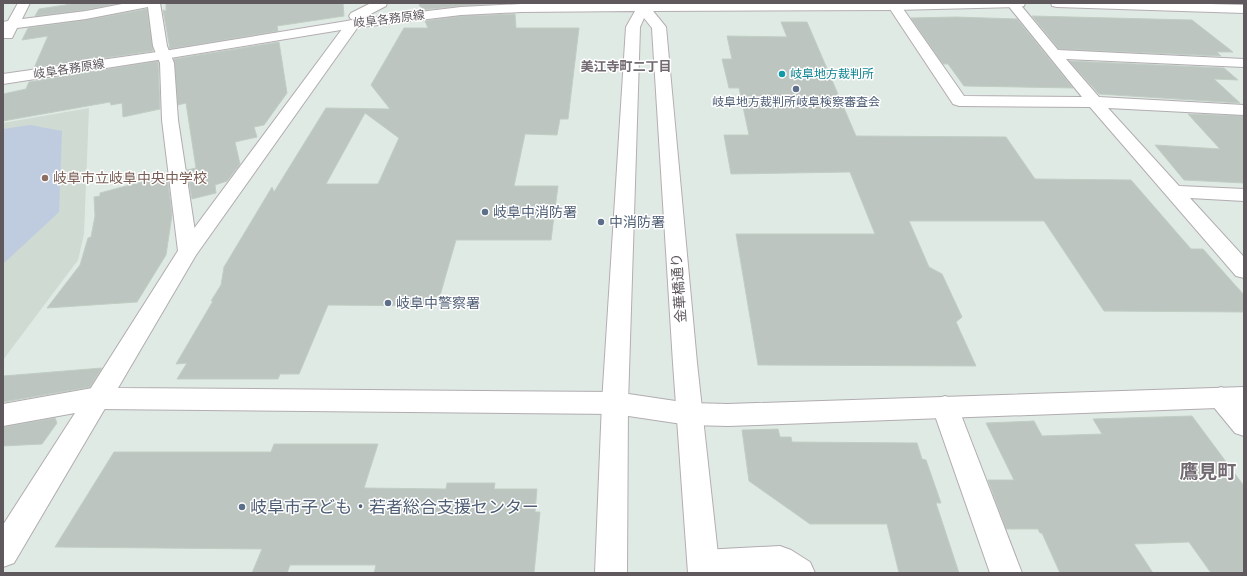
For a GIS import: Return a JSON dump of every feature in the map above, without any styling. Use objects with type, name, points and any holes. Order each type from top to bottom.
[{"type":"street","points":[[3,41],[8,26],[24,3]]},
{"type":"street","points":[[8,26],[86,15],[147,3]]},
{"type":"street","points":[[154,3],[160,46],[167,64],[170,120],[188,251]]},
{"type":"street","points":[[3,552],[188,251],[355,20],[363,3]]},
{"type":"street","points":[[355,20],[381,3]]},
{"type":"street","points":[[1012,3],[1094,102],[1244,271]]},
{"type":"street","name":"岐阜各務原線","points":[[3,79],[164,55],[355,20],[461,11],[521,8],[643,6],[894,6],[1020,3]]},
{"type":"street","points":[[1057,3],[1102,3],[1244,10]]},
{"type":"street","points":[[611,573],[615,403],[633,27],[643,6]]},
{"type":"street","name":"金華橋通り","points":[[643,6],[659,27],[689,414],[703,569]]},
{"type":"street","points":[[894,6],[959,101],[1094,102],[1244,110]]},
{"type":"street","points":[[1055,54],[1244,63]]},
{"type":"street","points":[[1173,191],[1244,195]]},
{"type":"street","points":[[3,415],[98,398],[615,403],[689,414],[728,415],[1233,398],[1244,425]]},
{"type":"street","points":[[945,407],[1006,573]]},
{"type":"street","points":[[703,569],[780,561],[799,573]]},
{"type":"shaded area","name":"岐阜市立岐阜中央中学校","points":[[89,108],[84,234],[78,260],[3,360],[3,123]]},
{"type":"shaded area","points":[[30,125],[62,131],[59,212],[3,264],[3,129]]},
{"type":"building","points":[[78,3],[119,3],[86,10],[35,16],[39,9]]},
{"type":"building","points":[[166,3],[343,3],[344,16],[277,26],[278,31],[170,49],[163,10],[166,11]]},
{"type":"building","points":[[419,3],[511,3],[421,10]]},
{"type":"building","points":[[147,9],[153,51],[34,68],[48,36],[22,40],[28,28],[86,20]]},
{"type":"building","points":[[515,14],[516,28],[579,28],[568,119],[560,119],[557,135],[525,134],[514,186],[558,186],[551,240],[456,240],[437,306],[328,305],[299,374],[280,374],[278,379],[177,379],[187,363],[176,364],[221,285],[224,267],[272,187],[274,192],[326,108],[390,109],[371,85],[404,28],[428,28],[425,21],[461,16]],"holes":[[[365,113],[399,138],[378,184],[326,184]]]},
{"type":"building","points":[[1032,16],[1192,20],[1233,52],[1217,52],[1221,56],[1059,49]]},
{"type":"building","points":[[956,17],[1017,19],[1073,88],[964,86],[948,64],[943,64],[911,18]]},
{"type":"building","points":[[781,22],[807,22],[856,136],[1006,137],[1035,179],[1131,180],[1191,249],[1203,249],[1244,295],[1244,312],[1104,311],[1044,221],[909,221],[929,267],[942,274],[962,317],[956,322],[976,366],[758,365],[736,234],[875,234],[850,172],[731,174],[724,135],[749,135],[739,88],[729,88],[722,59],[732,59],[727,36],[787,37]]},
{"type":"building","points":[[279,42],[287,93],[264,125],[254,127],[257,137],[235,142],[240,164],[227,181],[215,185],[216,193],[192,199],[187,170],[196,168],[186,103],[178,105],[174,59]]},
{"type":"building","points":[[158,61],[160,109],[123,117],[122,103],[111,105],[110,102],[3,121],[3,94],[26,89],[29,82]]},
{"type":"building","points":[[1069,61],[1224,68],[1238,80],[1214,79],[1240,103],[1099,94]]},
{"type":"building","points":[[1188,114],[1244,116],[1244,183],[1184,180],[1155,145],[1220,149]]},
{"type":"building","points":[[167,175],[172,215],[166,255],[137,302],[47,308],[80,265],[88,238],[91,237],[95,216],[94,197],[100,196],[100,193]]},
{"type":"building","points":[[102,368],[90,387],[3,402],[3,376]]},
{"type":"building","points":[[1192,416],[1244,486],[1244,573],[1211,573],[1189,542],[1134,544],[1153,573],[1060,573],[1042,533],[1040,533],[1038,529],[1006,529],[988,480],[1014,480],[986,423],[1034,421],[1042,436],[1102,434],[1093,419]]},
{"type":"building","points":[[55,418],[57,423],[42,444],[3,446],[3,427]]},
{"type":"building","points":[[778,429],[780,437],[791,437],[792,442],[917,443],[922,459],[926,460],[941,503],[936,503],[959,573],[899,573],[887,524],[810,524],[749,481],[742,430]]},
{"type":"building","points":[[274,444],[378,444],[364,488],[446,489],[447,483],[495,483],[494,489],[537,489],[535,512],[540,512],[534,573],[374,573],[376,565],[290,565],[287,573],[252,573],[262,549],[55,547],[114,452],[271,452]]},
{"type":"place","name":"岐阜地方裁判所","points":[[782,74]]},
{"type":"place","name":"岐阜地方裁判所岐阜検察審査会","points":[[796,89]]},
{"type":"place","name":"岐阜市立岐阜中央中学校","points":[[45,178]]},
{"type":"place","name":"岐阜中消防署","points":[[485,212]]},
{"type":"place","name":"中消防署","points":[[601,222]]},
{"type":"place","name":"岐阜中警察署","points":[[388,303]]},
{"type":"place","name":"岐阜市子ども・若者総合支援センター","points":[[242,507]]},
{"type":"district","name":"美江寺町二丁目","points":[[626,66]]},
{"type":"district","name":"鷹見町","points":[[1208,471]]}]
